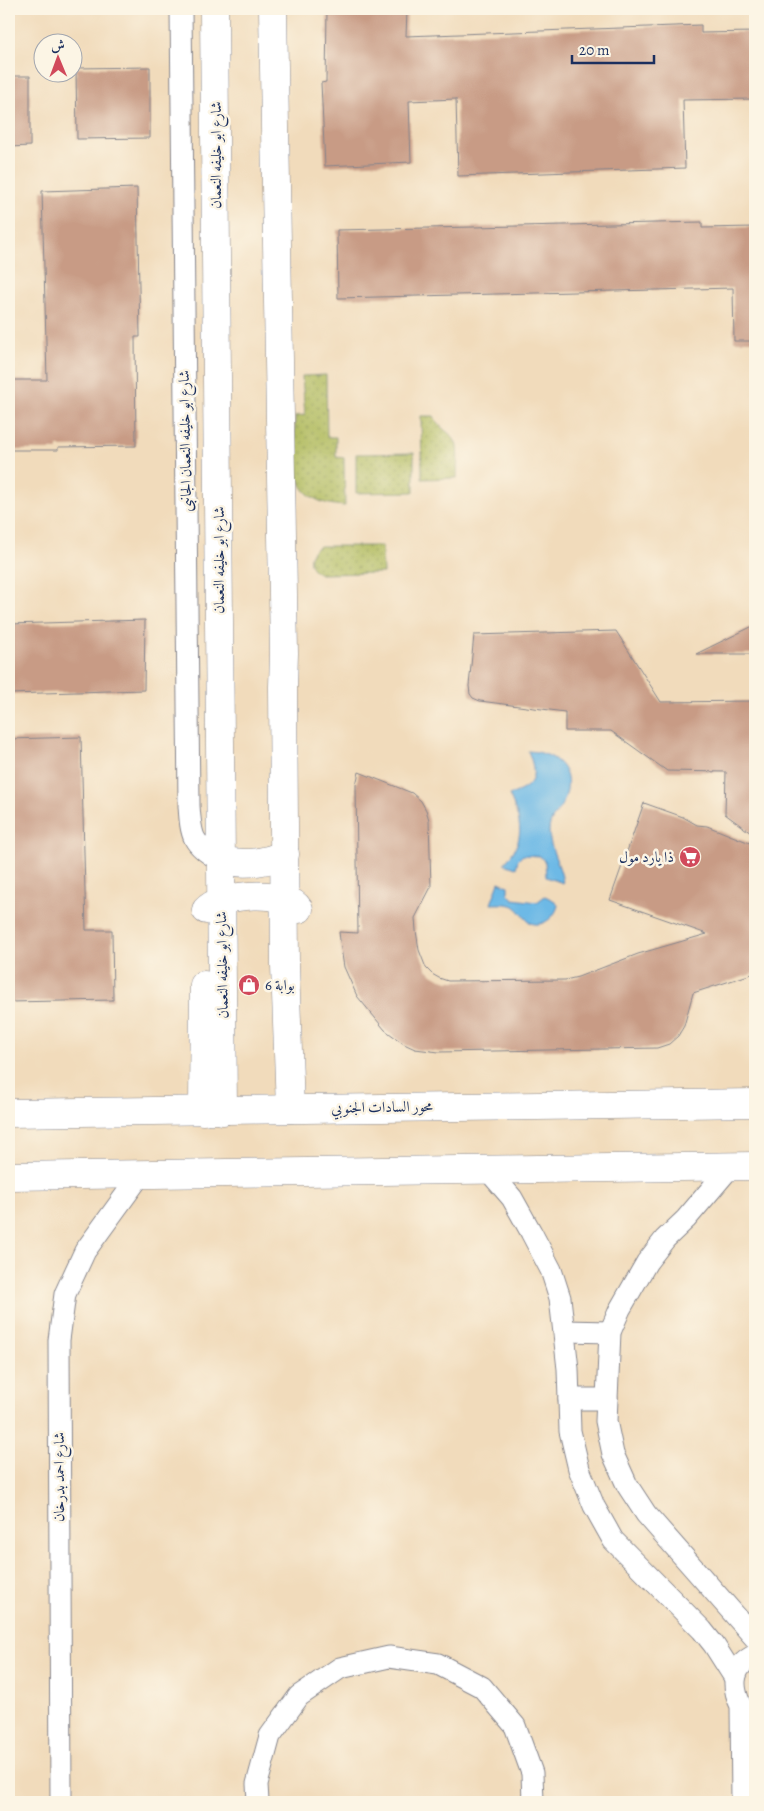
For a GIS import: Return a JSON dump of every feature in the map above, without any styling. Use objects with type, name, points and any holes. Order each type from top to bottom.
[{"type":"street","name":"شارع ابو خليفه النعمان الجانبى","points":[[181,9],[189,806],[191,829],[196,841],[204,851],[220,860]]},
{"type":"street","name":"شارع ابو خليفه النعمان","points":[[213,1111],[221,901],[214,9]]},
{"type":"street","points":[[273,9],[284,653],[286,900]]},
{"type":"street","points":[[220,860],[234,863],[253,863],[273,860],[285,854]]},
{"type":"street","points":[[221,901],[253,895],[286,900],[298,906],[300,917],[297,1108]]},
{"type":"street","name":"محور السادات الجنوبي","points":[[9,1113],[755,1103]]},
{"type":"street","points":[[9,1176],[743,1166]]},
{"type":"street","points":[[743,1166],[665,1239],[631,1287],[610,1332],[606,1421],[613,1454],[627,1486],[646,1514],[755,1638]]},
{"type":"street","points":[[487,1169],[512,1198],[550,1270],[560,1298],[568,1369],[570,1431],[579,1470],[594,1506],[613,1540],[702,1630],[735,1678]]},
{"type":"street","name":"شارع احمد بدرخان","points":[[61,1802],[59,1340],[66,1294],[85,1251],[141,1174]]},
{"type":"street","points":[[565,1331],[610,1332]]},
{"type":"street","points":[[569,1399],[607,1399]]},
{"type":"street","points":[[742,1802],[748,1711],[735,1692],[735,1678],[741,1664],[755,1655]]},
{"type":"street","points":[[258,1802],[257,1784],[270,1736],[299,1696],[340,1668],[389,1657],[438,1664],[482,1688],[515,1726],[532,1772],[533,1802]]},
{"type":"green space","points":[[326,375],[327,437],[336,437],[336,457],[344,458],[345,506],[326,503],[312,497],[303,488],[295,463],[295,416],[305,415],[302,376]]},
{"type":"green space","points":[[421,416],[434,416],[436,421],[454,439],[457,450],[457,478],[422,479]]},
{"type":"green space","points":[[414,453],[414,492],[356,493],[356,454]]},
{"type":"green space","points":[[320,546],[382,546],[383,573],[321,574],[316,572],[310,565],[310,556]]},
{"type":"water","points":[[528,751],[538,752],[555,759],[565,772],[567,790],[562,804],[549,826],[551,844],[563,883],[546,877],[545,862],[540,856],[523,855],[518,860],[516,868],[504,864],[516,847],[520,831],[517,814],[509,795],[524,788],[532,779],[533,767]]},
{"type":"water","points":[[499,882],[508,886],[508,893],[513,899],[537,902],[545,896],[555,901],[558,905],[555,913],[548,920],[536,924],[526,919],[514,906],[491,904]]},
{"type":"building","points":[[327,9],[407,9],[406,36],[701,25],[701,33],[755,32],[755,99],[683,100],[685,168],[458,176],[456,99],[409,101],[411,162],[325,166],[321,83],[326,82]]},
{"type":"building","points":[[150,67],[150,138],[77,139],[76,82],[82,82],[82,68]]},
{"type":"building","points":[[9,76],[30,76],[30,146],[9,147]]},
{"type":"building","points":[[137,188],[140,337],[135,337],[136,446],[58,447],[58,450],[9,450],[9,380],[47,380],[42,191]]},
{"type":"building","points":[[702,222],[702,228],[755,227],[755,341],[734,341],[733,288],[338,298],[337,230]]},
{"type":"building","points":[[145,620],[144,690],[9,694],[9,624]]},
{"type":"building","points":[[755,625],[755,654],[696,654]]},
{"type":"building","points":[[616,631],[661,702],[755,701],[755,836],[725,814],[726,772],[667,771],[611,731],[565,731],[565,712],[480,701],[473,698],[470,694],[469,686],[474,635]]},
{"type":"building","points":[[81,737],[86,930],[112,930],[113,1000],[9,1002],[9,739]]},
{"type":"building","name":"ذا يارد مول","points":[[359,772],[412,793],[421,801],[426,810],[429,820],[431,887],[415,918],[416,931],[419,950],[426,968],[439,978],[448,981],[565,980],[578,977],[638,954],[707,934],[610,900],[644,803],[683,817],[697,825],[707,826],[755,845],[755,973],[693,993],[684,1026],[678,1036],[669,1044],[657,1048],[439,1052],[415,1049],[404,1044],[385,1030],[357,996],[344,967],[339,932],[358,933],[356,785]]},
{"type":"place","name":"ذا يارد مول","points":[[690,857]]},
{"type":"place","name":"بوابة 6","points":[[249,985]]}]
